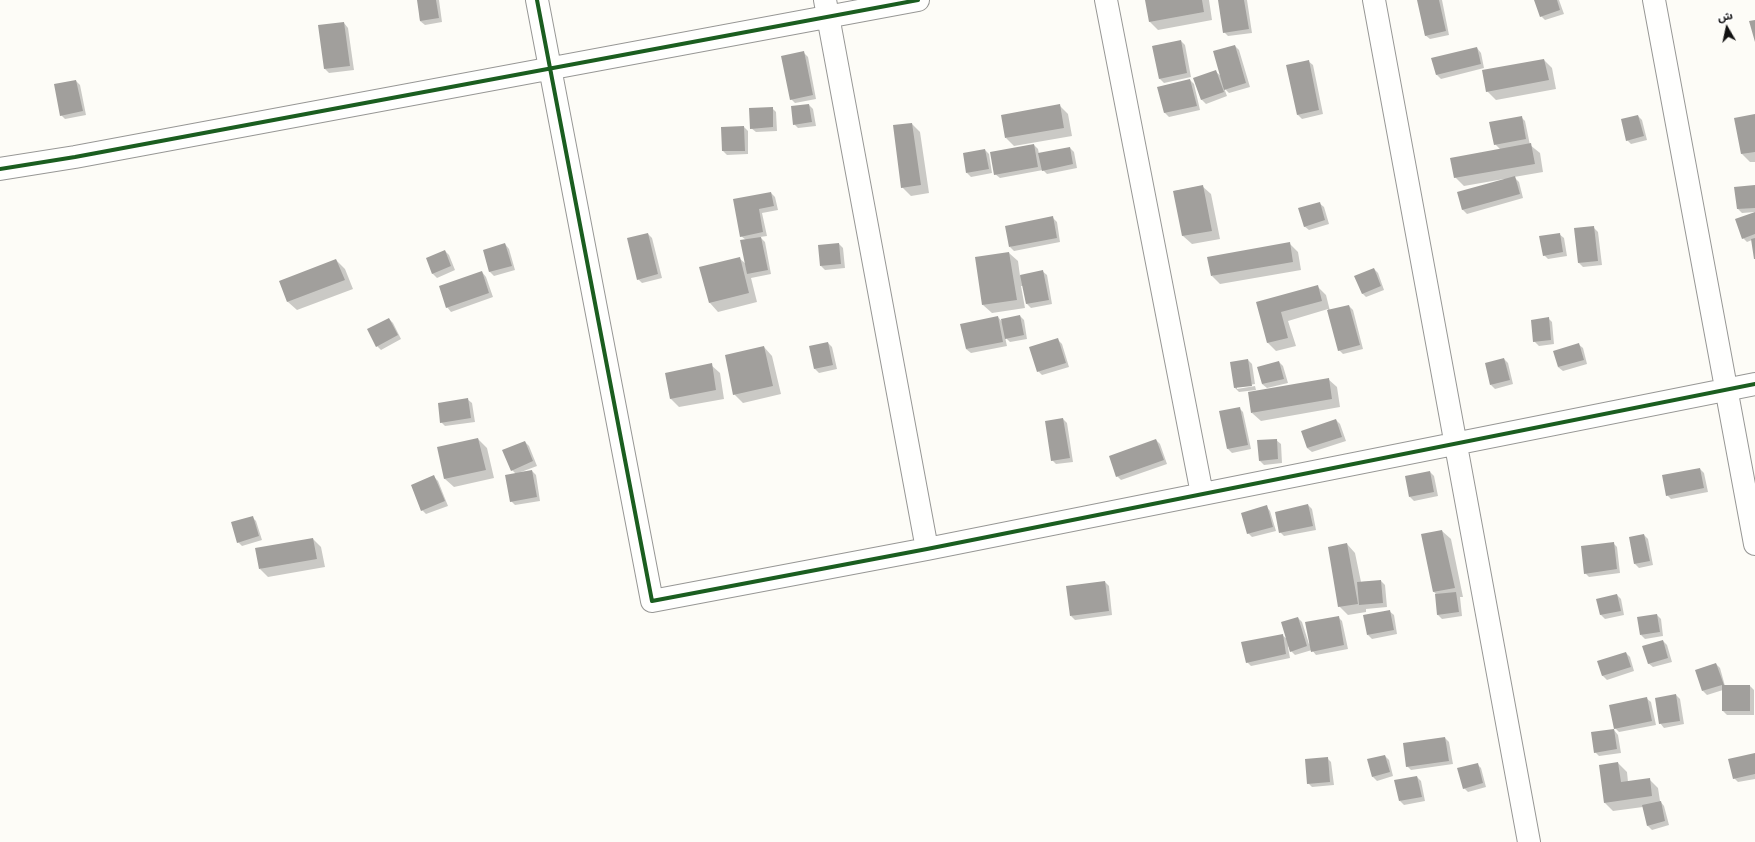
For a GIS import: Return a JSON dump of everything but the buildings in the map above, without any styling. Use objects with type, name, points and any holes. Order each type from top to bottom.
[{"type":"street","points":[[538,0],[652,600],[927,549],[1755,384]]},
{"type":"street","points":[[0,169],[75,157],[550,68],[826,8],[918,0]]},
{"type":"street","points":[[1106,0],[1202,494]]},
{"type":"street","points":[[1374,0],[1529,842]]},
{"type":"street","points":[[1654,0],[1755,544]]},
{"type":"street","points":[[826,8],[927,549]]},
{"type":"cycle path","points":[[537,0],[652,601],[927,549],[1755,384]]},
{"type":"cycle path","points":[[0,169],[75,157],[918,0]]}]
